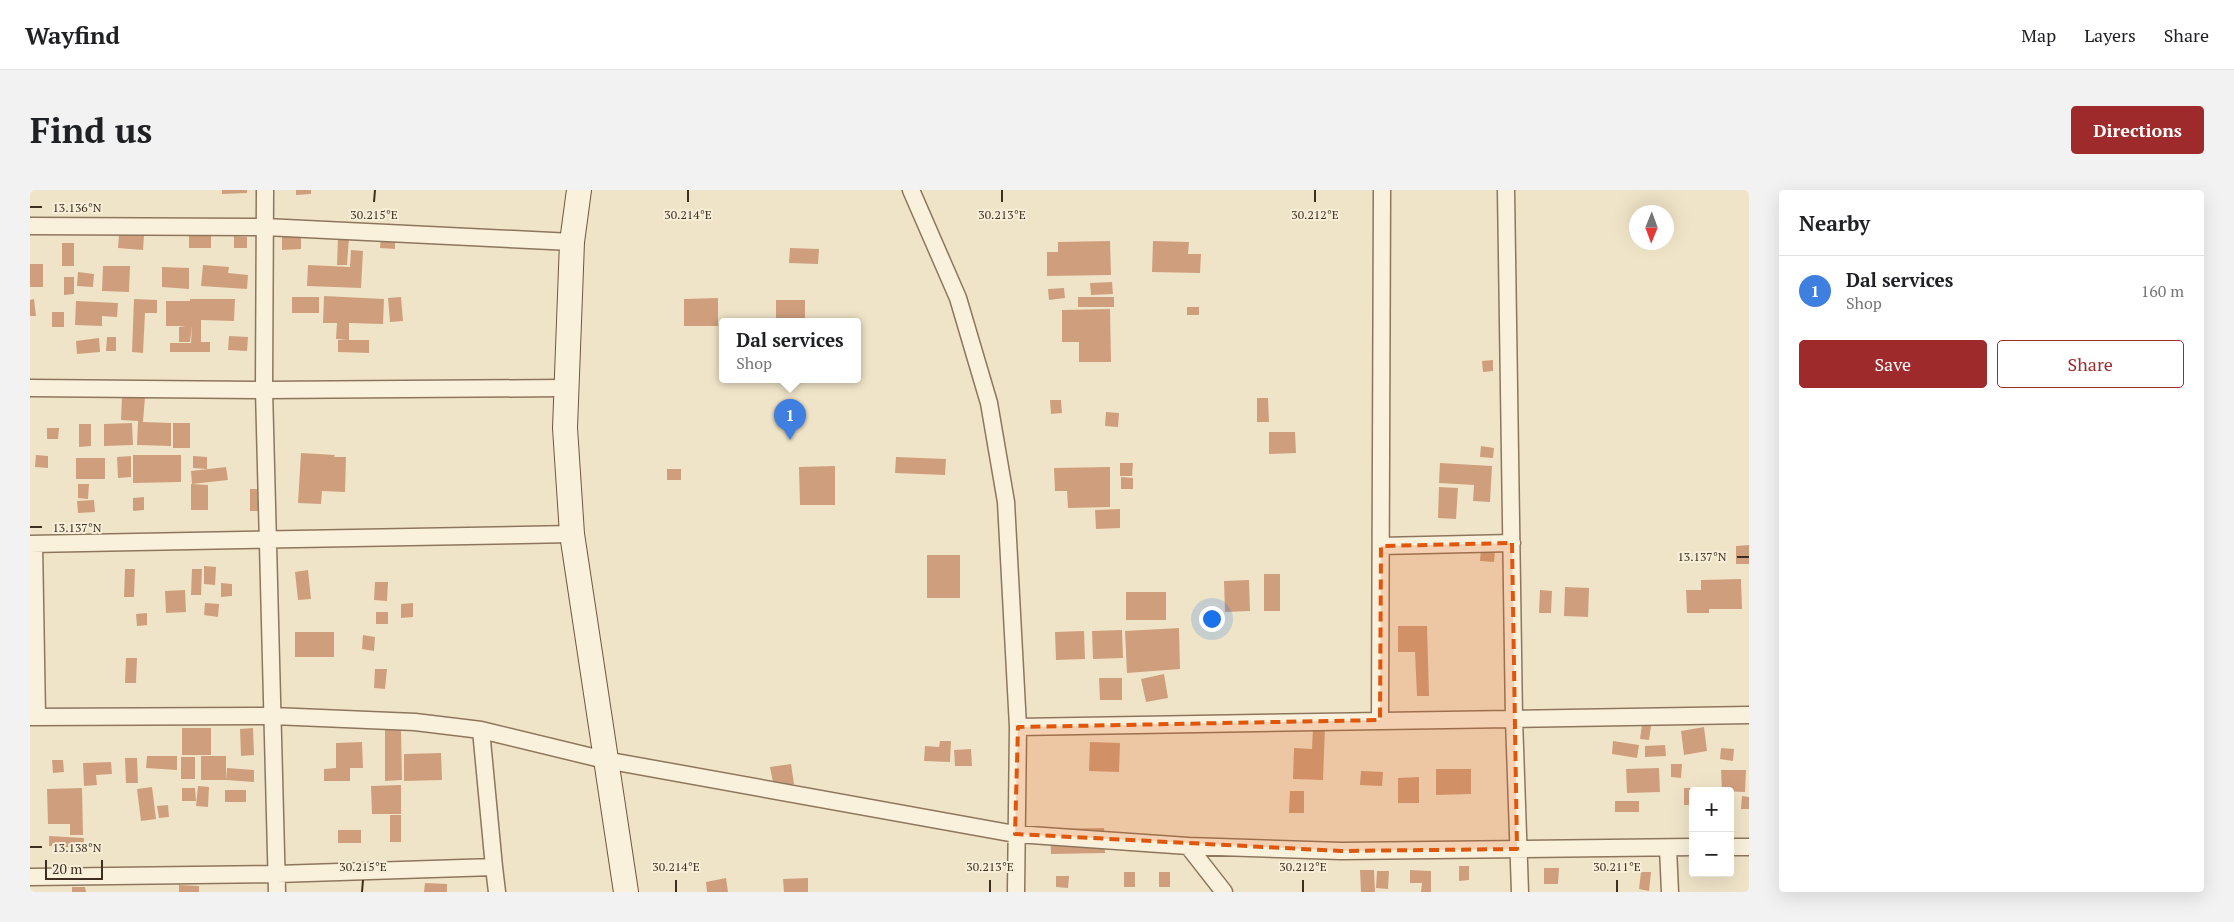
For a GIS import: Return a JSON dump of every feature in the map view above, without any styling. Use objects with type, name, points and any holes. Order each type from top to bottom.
[{"type":"main road","points":[[579,190],[572,242],[565,388],[565,428],[572,534],[626,892]]},
{"type":"street","points":[[265,190],[264,390],[277,892]]},
{"type":"street","points":[[911,190],[958,298],[989,403],[1006,502],[1018,727],[1015,834],[1016,892]]},
{"type":"street","points":[[1380,720],[1382,190]]},
{"type":"street","points":[[1506,190],[1514,719],[1520,892]]},
{"type":"street","points":[[30,226],[265,227],[572,242]]},
{"type":"street","points":[[30,388],[264,390],[565,388]]},
{"type":"street","points":[[572,534],[32,544],[34,717],[273,716],[416,722],[482,730],[605,760],[1015,834],[1188,846],[1341,851],[1689,848]]},
{"type":"street","points":[[1381,546],[1512,543]]},
{"type":"street","points":[[1018,727],[1749,715]]},
{"type":"street","points":[[482,730],[497,892]]},
{"type":"street","points":[[1188,846],[1224,892]]},
{"type":"street","points":[[1734,847],[1749,847]]},
{"type":"street","points":[[1668,848],[1670,892]]},
{"type":"street","points":[[30,877],[277,874],[494,867]]},
{"type":"highlighted area","points":[[1512,543],[1517,849],[1341,851],[1015,834],[1018,727],[1380,720],[1381,546]]},
{"type":"building","points":[[222,190],[247,190],[247,193],[222,194]]},
{"type":"building","points":[[296,190],[311,190],[311,194],[296,195]]},
{"type":"building","points":[[301,229],[301,249],[282,250],[282,230]]},
{"type":"building","points":[[119,235],[144,236],[143,250],[118,248]]},
{"type":"building","points":[[189,235],[211,235],[211,248],[189,248]]},
{"type":"building","points":[[381,235],[395,236],[395,249],[380,248]]},
{"type":"building","points":[[234,236],[247,237],[247,248],[234,248]]},
{"type":"building","points":[[338,237],[349,237],[347,265],[337,265]]},
{"type":"building","points":[[1110,241],[1111,275],[1047,276],[1047,252],[1058,252],[1058,242]]},
{"type":"building","points":[[1153,241],[1189,242],[1188,254],[1201,254],[1200,273],[1152,272]]},
{"type":"building","points":[[62,243],[74,243],[74,266],[62,266]]},
{"type":"building","points":[[790,248],[819,249],[818,264],[789,263]]},
{"type":"building","points":[[351,250],[363,251],[361,288],[307,286],[308,265],[350,267]]},
{"type":"building","points":[[30,264],[43,264],[43,287],[30,287]]},
{"type":"building","points":[[203,265],[229,267],[228,273],[248,275],[247,289],[201,286]]},
{"type":"building","points":[[103,266],[130,266],[129,292],[102,291]]},
{"type":"building","points":[[162,267],[189,268],[189,289],[162,287]]},
{"type":"building","points":[[78,272],[94,274],[93,287],[77,286]]},
{"type":"building","points":[[64,277],[74,277],[74,294],[64,295]]},
{"type":"building","points":[[1112,282],[1113,294],[1091,295],[1090,283]]},
{"type":"building","points":[[1064,288],[1065,298],[1049,300],[1048,289]]},
{"type":"building","points":[[324,296],[384,299],[383,324],[349,323],[349,340],[369,340],[369,353],[338,352],[338,340],[347,339],[336,339],[337,323],[323,323]]},
{"type":"building","points":[[292,297],[319,297],[319,313],[292,313]]},
{"type":"building","points":[[401,297],[403,321],[390,322],[388,298]]},
{"type":"building","points":[[1078,297],[1114,297],[1114,307],[1078,307]]},
{"type":"building","points":[[718,298],[718,326],[684,326],[684,299]]},
{"type":"building","points":[[34,299],[36,316],[30,316],[30,300]]},
{"type":"building","points":[[134,299],[157,300],[157,313],[145,313],[143,353],[132,352]]},
{"type":"building","points":[[190,299],[235,299],[234,321],[201,320],[201,342],[210,342],[210,352],[170,352],[170,343],[191,343],[192,326],[190,342],[179,342],[179,327],[186,326],[166,326],[166,301],[190,301]]},
{"type":"building","points":[[776,300],[805,300],[805,318],[776,318]]},
{"type":"building","points":[[76,301],[118,303],[117,317],[102,316],[102,326],[75,325]]},
{"type":"building","points":[[1187,307],[1199,307],[1199,315],[1187,315]]},
{"type":"building","points":[[1110,309],[1111,362],[1079,362],[1079,342],[1062,342],[1062,310]]},
{"type":"building","points":[[52,312],[64,312],[64,327],[52,327]]},
{"type":"building","points":[[229,336],[248,337],[247,351],[228,350]]},
{"type":"building","points":[[107,337],[116,337],[116,351],[106,351]]},
{"type":"building","points":[[99,338],[100,352],[77,354],[76,341]]},
{"type":"building","points":[[1493,360],[1493,371],[1483,372],[1482,361]]},
{"type":"building","points":[[122,396],[145,397],[143,422],[171,423],[171,446],[137,445],[138,421],[121,420]]},
{"type":"building","points":[[1257,398],[1268,398],[1269,422],[1257,422]]},
{"type":"building","points":[[1050,400],[1061,400],[1062,413],[1051,414]]},
{"type":"building","points":[[1106,412],[1119,413],[1118,427],[1105,426]]},
{"type":"building","points":[[132,423],[133,445],[104,446],[104,424]]},
{"type":"building","points":[[173,423],[190,423],[190,448],[173,448]]},
{"type":"building","points":[[79,424],[91,424],[91,446],[79,447]]},
{"type":"building","points":[[47,428],[59,428],[58,439],[47,439]]},
{"type":"building","points":[[1269,432],[1295,432],[1296,453],[1269,454]]},
{"type":"building","points":[[1481,446],[1494,448],[1493,458],[1480,457]]},
{"type":"building","points":[[301,453],[346,457],[345,492],[322,491],[321,504],[298,503]]},
{"type":"building","points":[[36,455],[48,456],[48,468],[35,467]]},
{"type":"building","points":[[133,455],[181,455],[181,482],[133,483]]},
{"type":"building","points":[[131,456],[131,477],[118,478],[117,457]]},
{"type":"building","points":[[193,456],[207,457],[207,469],[193,468]]},
{"type":"building","points":[[896,457],[946,459],[945,475],[895,473]]},
{"type":"building","points":[[76,458],[105,458],[105,479],[76,479]]},
{"type":"building","points":[[1120,463],[1133,463],[1132,476],[1120,476]]},
{"type":"building","points":[[1440,463],[1492,466],[1490,502],[1473,501],[1474,485],[1439,483]]},
{"type":"building","points":[[835,466],[835,505],[800,505],[799,467]]},
{"type":"building","points":[[226,467],[228,480],[192,484],[191,471]]},
{"type":"building","points":[[1110,467],[1110,507],[1068,508],[1067,491],[1055,491],[1054,468]]},
{"type":"building","points":[[667,469],[681,469],[681,480],[667,480]]},
{"type":"building","points":[[1121,477],[1133,478],[1133,489],[1121,489]]},
{"type":"building","points":[[78,484],[89,484],[88,499],[78,498]]},
{"type":"building","points":[[191,484],[208,485],[208,510],[191,510]]},
{"type":"building","points":[[1439,487],[1458,488],[1456,519],[1438,518]]},
{"type":"building","points":[[250,489],[260,489],[259,511],[250,511]]},
{"type":"building","points":[[144,497],[144,510],[133,511],[133,498]]},
{"type":"building","points":[[94,500],[95,512],[78,513],[77,501]]},
{"type":"building","points":[[1120,509],[1120,528],[1096,529],[1095,510]]},
{"type":"building","points":[[1749,545],[1749,564],[1736,564],[1736,546]]},
{"type":"building","points":[[1481,549],[1495,550],[1494,562],[1480,561]]},
{"type":"building","points":[[927,555],[960,555],[960,598],[927,598]]},
{"type":"building","points":[[204,566],[216,567],[215,585],[204,584]]},
{"type":"building","points":[[125,569],[135,569],[134,597],[124,597]]},
{"type":"building","points":[[192,569],[202,569],[201,595],[191,595]]},
{"type":"building","points":[[308,570],[311,599],[298,600],[295,572]]},
{"type":"building","points":[[1264,574],[1280,574],[1280,611],[1264,611]]},
{"type":"building","points":[[1741,579],[1742,609],[1709,609],[1709,613],[1687,613],[1686,590],[1701,590],[1701,580]]},
{"type":"building","points":[[1249,580],[1250,611],[1225,612],[1224,581]]},
{"type":"building","points":[[375,582],[388,582],[387,601],[374,600]]},
{"type":"building","points":[[221,583],[232,584],[232,596],[221,597]]},
{"type":"building","points":[[1565,587],[1589,588],[1588,617],[1564,616]]},
{"type":"building","points":[[185,590],[186,612],[166,613],[165,591]]},
{"type":"building","points":[[1540,590],[1552,591],[1551,613],[1539,613]]},
{"type":"building","points":[[1126,592],[1166,592],[1166,620],[1126,620]]},
{"type":"building","points":[[205,603],[219,604],[218,617],[204,615]]},
{"type":"building","points":[[413,603],[413,617],[401,618],[401,604]]},
{"type":"building","points":[[376,612],[388,612],[388,624],[376,624]]},
{"type":"building","points":[[147,613],[147,625],[137,626],[136,614]]},
{"type":"building","points":[[1398,626],[1427,626],[1429,696],[1417,696],[1415,652],[1398,652]]},
{"type":"building","points":[[1179,628],[1180,669],[1127,673],[1125,631]]},
{"type":"building","points":[[1122,630],[1123,658],[1093,659],[1092,631]]},
{"type":"building","points":[[1084,631],[1085,659],[1056,660],[1055,632]]},
{"type":"building","points":[[295,632],[334,632],[334,657],[295,657]]},
{"type":"building","points":[[363,635],[375,637],[374,651],[362,649]]},
{"type":"building","points":[[126,658],[137,658],[136,683],[125,683]]},
{"type":"building","points":[[375,669],[387,669],[385,689],[374,688]]},
{"type":"building","points":[[1164,674],[1168,698],[1146,702],[1141,679]]},
{"type":"building","points":[[1099,678],[1122,678],[1122,700],[1100,700]]},
{"type":"building","points":[[1642,725],[1651,726],[1649,740],[1640,739]]},
{"type":"building","points":[[1313,727],[1325,727],[1323,780],[1293,779],[1294,748],[1312,749]]},
{"type":"building","points":[[1704,727],[1707,751],[1684,755],[1681,731]]},
{"type":"building","points":[[182,728],[211,728],[211,755],[182,755]]},
{"type":"building","points":[[253,728],[254,755],[241,756],[240,729]]},
{"type":"building","points":[[385,730],[401,730],[402,780],[385,781]]},
{"type":"building","points":[[940,741],[951,741],[950,762],[924,761],[925,746],[939,747]]},
{"type":"building","points":[[1613,741],[1639,745],[1637,758],[1612,754]]},
{"type":"building","points":[[362,742],[363,768],[350,768],[350,781],[324,781],[324,769],[336,768],[336,743]]},
{"type":"building","points":[[1090,742],[1120,743],[1119,772],[1089,771]]},
{"type":"building","points":[[1665,745],[1666,756],[1645,757],[1645,746]]},
{"type":"building","points":[[1721,748],[1734,749],[1733,761],[1720,759]]},
{"type":"building","points":[[971,749],[972,766],[955,766],[954,750]]},
{"type":"building","points":[[441,753],[442,780],[404,781],[404,754]]},
{"type":"building","points":[[147,756],[177,756],[177,770],[146,768]]},
{"type":"building","points":[[201,756],[226,756],[226,780],[201,780]]},
{"type":"building","points":[[181,757],[195,757],[195,779],[181,779]]},
{"type":"building","points":[[125,758],[137,758],[138,783],[126,783]]},
{"type":"building","points":[[52,760],[63,760],[64,772],[53,773]]},
{"type":"building","points":[[111,762],[112,774],[96,775],[97,785],[84,786],[83,763]]},
{"type":"building","points":[[791,764],[794,784],[774,787],[770,767]]},
{"type":"building","points":[[1671,764],[1682,764],[1681,778],[1671,777]]},
{"type":"building","points":[[227,768],[254,770],[254,782],[226,780]]},
{"type":"building","points":[[1659,768],[1660,792],[1627,793],[1626,769]]},
{"type":"building","points":[[1436,769],[1471,769],[1471,794],[1436,795]]},
{"type":"building","points":[[1721,770],[1746,770],[1745,792],[1734,792],[1734,787],[1722,787]]},
{"type":"building","points":[[1361,771],[1383,772],[1382,786],[1360,785]]},
{"type":"building","points":[[1419,777],[1419,803],[1398,803],[1398,778]]},
{"type":"building","points":[[401,785],[401,814],[372,814],[371,786]]},
{"type":"building","points":[[198,786],[209,787],[208,807],[196,806]]},
{"type":"building","points":[[152,787],[156,819],[141,821],[137,789]]},
{"type":"building","points":[[82,788],[83,835],[70,835],[70,824],[48,824],[47,789]]},
{"type":"building","points":[[182,788],[195,788],[196,801],[182,801]]},
{"type":"building","points":[[1684,788],[1689,788],[1689,805],[1684,805]]},
{"type":"building","points":[[225,790],[246,790],[246,802],[225,802]]},
{"type":"building","points":[[1290,791],[1304,791],[1304,813],[1289,813]]},
{"type":"building","points":[[1742,796],[1749,797],[1749,809],[1741,809]]},
{"type":"building","points":[[1615,801],[1639,801],[1639,812],[1615,812]]},
{"type":"building","points":[[168,805],[169,817],[159,818],[157,806]]},
{"type":"building","points":[[390,815],[401,815],[401,842],[390,842]]},
{"type":"building","points":[[1104,828],[1105,853],[1051,854],[1050,829]]},
{"type":"building","points":[[338,830],[361,830],[361,843],[338,843]]},
{"type":"building","points":[[49,836],[84,838],[83,848],[49,846]]},
{"type":"building","points":[[1459,866],[1469,866],[1469,880],[1459,881]]},
{"type":"building","points":[[1544,868],[1559,868],[1558,884],[1544,884]]},
{"type":"building","points":[[1360,870],[1374,870],[1375,892],[1361,892]]},
{"type":"building","points":[[1410,870],[1431,871],[1431,892],[1421,892],[1422,883],[1410,883]]},
{"type":"building","points":[[1377,871],[1389,871],[1388,889],[1376,888]]},
{"type":"building","points":[[1124,872],[1135,872],[1135,887],[1124,887]]},
{"type":"building","points":[[1159,872],[1170,872],[1170,887],[1159,887]]},
{"type":"building","points":[[1641,872],[1651,872],[1649,891],[1639,889]]},
{"type":"building","points":[[1056,876],[1069,876],[1068,888],[1056,887]]},
{"type":"building","points":[[726,878],[728,892],[707,892],[706,882]]},
{"type":"building","points":[[808,878],[808,892],[784,892],[783,879]]},
{"type":"building","points":[[425,883],[447,884],[447,892],[424,892]]},
{"type":"building","points":[[179,885],[199,886],[199,892],[179,892]]},
{"type":"building","points":[[72,887],[85,887],[86,892],[72,892]]},
{"type":"place","name":"Dal services","points":[[790,440]]}]
